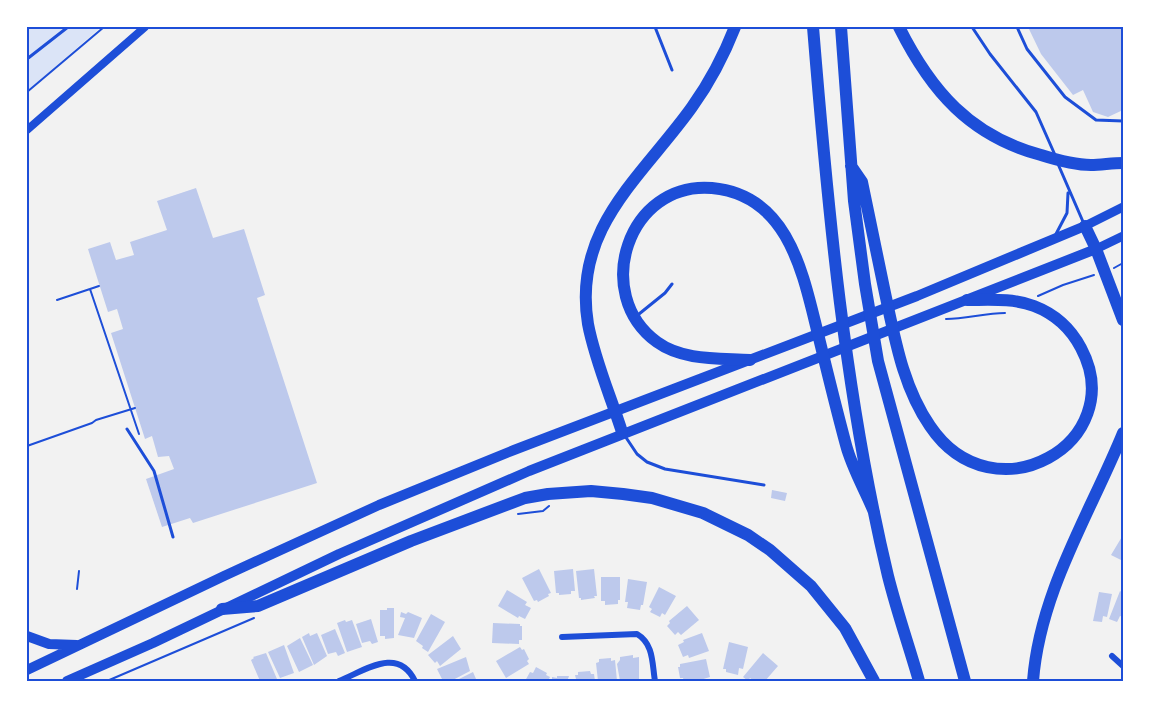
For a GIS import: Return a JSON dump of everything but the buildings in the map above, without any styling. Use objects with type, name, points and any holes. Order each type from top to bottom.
[{"type":"highway","points":[[622,432],[588,324],[586,283],[591,257],[609,213],[692,108],[713,75],[735,27]]},
{"type":"highway","points":[[813,27],[830,223],[844,342],[874,512],[889,578],[919,681]]},
{"type":"highway","points":[[841,27],[851,166],[865,284],[878,361],[965,681]]},
{"type":"highway","points":[[899,27],[914,57],[932,82],[966,119],[989,135],[1017,149],[1056,160],[1088,165],[1123,163]]},
{"type":"highway","points":[[851,166],[862,182],[898,355],[916,401],[930,427],[953,451],[976,464],[999,470],[1016,470],[1036,465],[1063,448],[1084,420],[1091,399],[1087,359],[1072,333],[1043,310],[1020,302],[967,300]]},
{"type":"highway","points":[[750,360],[704,358],[677,352],[658,342],[643,328],[632,312],[624,286],[622,266],[625,252],[641,220],[654,206],[666,198],[680,192],[702,188],[731,192],[749,199],[766,211],[790,243],[803,275],[847,448],[874,512]]},
{"type":"highway","points":[[1085,226],[1123,320]]},
{"type":"highway","points":[[1033,681],[1041,631],[1050,597],[1123,433]]},
{"type":"highway","points":[[222,609],[258,606],[411,541],[525,498],[591,491],[623,494],[652,498],[703,513],[748,535],[770,550],[811,586],[845,628],[874,681]]},
{"type":"main road","points":[[27,670],[224,576],[379,506],[514,450],[917,296],[1085,226],[1123,207]]},
{"type":"main road","points":[[67,681],[438,510],[622,432],[967,300],[1123,236]]},
{"type":"main road","points":[[27,636],[49,644],[81,645]]},
{"type":"main road","points":[[86,681],[96,667]]},
{"type":"street","points":[[27,130],[145,27]]},
{"type":"street","points":[[562,637],[637,634],[648,643],[651,650],[655,681]]},
{"type":"street","points":[[1112,656],[1123,666]]},
{"type":"street","points":[[339,681],[388,662],[399,663],[407,668],[415,681]]},
{"type":"lane","points":[[27,59],[68,27]]},
{"type":"lane","points":[[655,27],[672,70]]},
{"type":"lane","points":[[972,27],[990,54],[1036,112],[1085,226]]},
{"type":"lane","points":[[1017,27],[1027,49],[1065,97],[1096,120],[1123,121]]},
{"type":"lane","points":[[1054,238],[1067,213],[1068,191]]},
{"type":"lane","points":[[635,317],[656,302],[672,284]]},
{"type":"lane","points":[[127,429],[154,471],[173,537]]},
{"type":"lane","points":[[622,432],[637,454],[647,462],[665,469],[764,485]]},
{"type":"path","points":[[27,92],[104,27]]},
{"type":"path","points":[[1119,266],[1123,263]]},
{"type":"path","points":[[1036,300],[1040,294],[1092,276]]},
{"type":"path","points":[[57,300],[99,286]]},
{"type":"path","points":[[90,289],[142,441]]},
{"type":"path","points":[[946,319],[960,319],[984,313],[1011,312]]},
{"type":"path","points":[[27,446],[135,408]]},
{"type":"path","points":[[77,589],[79,571]]},
{"type":"shaded area","points":[[27,27],[101,27],[27,91]]}]
